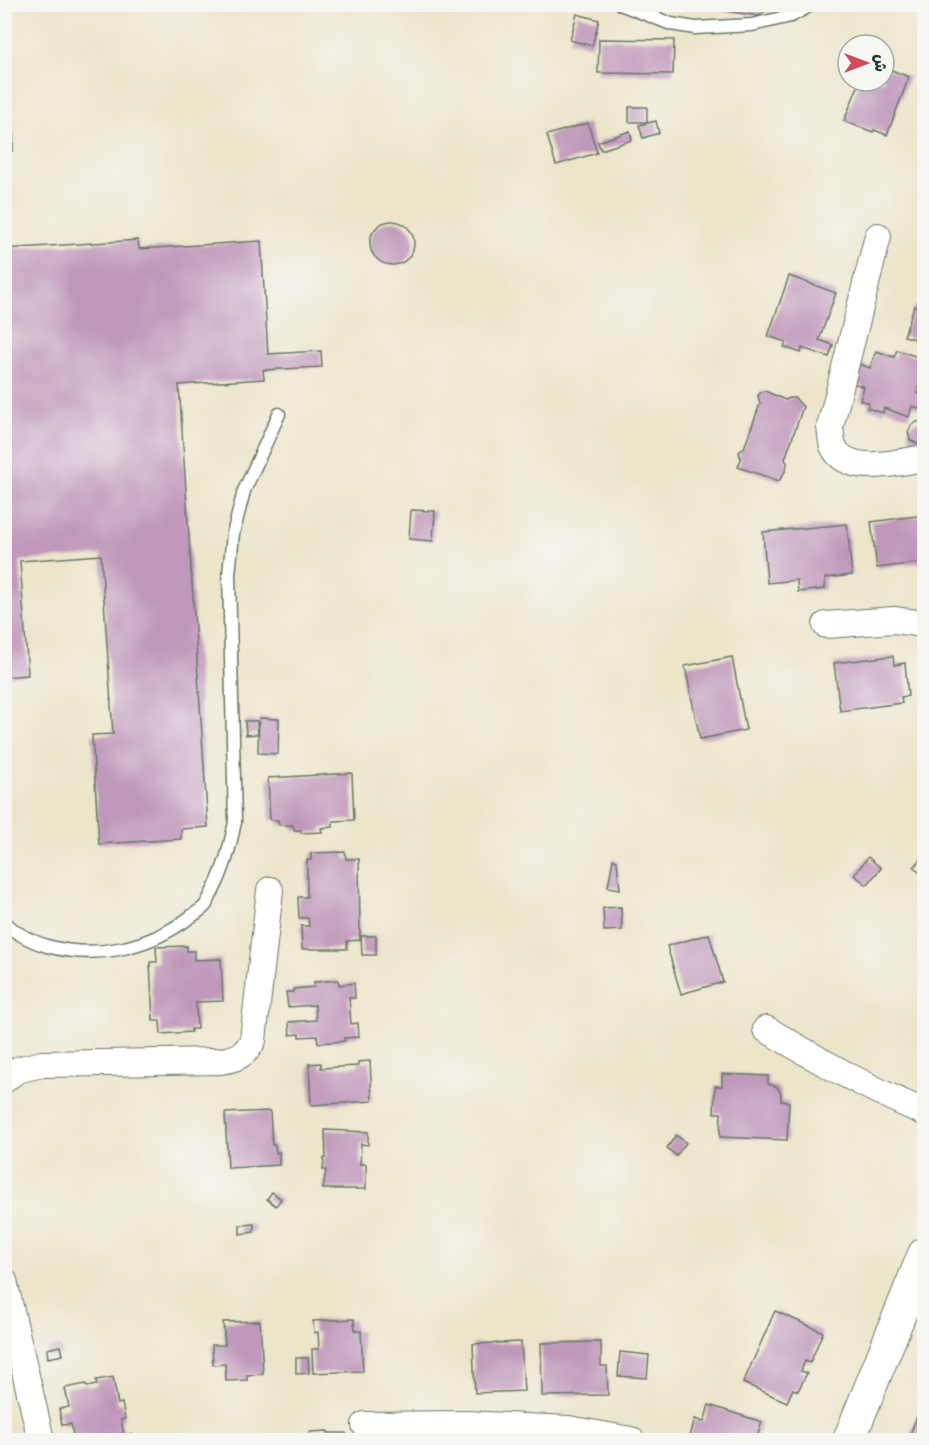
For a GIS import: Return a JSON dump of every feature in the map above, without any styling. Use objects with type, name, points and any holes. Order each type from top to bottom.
[{"type":"street","points":[[878,236],[830,427],[833,446],[845,459],[858,465],[879,465],[924,458]]},
{"type":"street","points":[[826,625],[894,620],[924,624]]},
{"type":"street","points":[[4,1080],[17,1070],[42,1064],[220,1061],[232,1060],[248,1051],[253,1040],[270,890]]},
{"type":"street","points":[[766,1029],[836,1071],[924,1112]]},
{"type":"street","points":[[849,1440],[917,1288],[924,1254]]},
{"type":"street","points":[[4,1281],[40,1440]]},
{"type":"street","points":[[365,1425],[466,1424],[569,1429],[631,1440]]},
{"type":"lane","points":[[620,4],[670,24],[695,28],[752,25],[791,16],[813,4]]},
{"type":"lane","points":[[4,921],[12,930],[34,942],[55,948],[78,952],[113,951],[150,941],[177,926],[204,906],[209,898],[228,856],[235,822],[229,574],[233,534],[244,490],[279,414]]},
{"type":"building","points":[[683,4],[775,4],[758,16]]},
{"type":"building","points":[[577,14],[599,20],[592,46],[570,40]]},
{"type":"building","points":[[599,39],[674,40],[673,74],[598,73]]},
{"type":"building","points":[[896,72],[909,77],[887,135],[844,121],[855,93],[896,93]]},
{"type":"building","points":[[629,107],[647,107],[647,122],[629,122]]},
{"type":"building","points":[[656,121],[659,133],[643,138],[639,125]]},
{"type":"building","points":[[588,123],[597,153],[556,165],[547,135]]},
{"type":"building","points":[[4,131],[13,131],[13,151],[4,150]]},
{"type":"building","points":[[630,131],[632,140],[601,150],[598,142]]},
{"type":"building","points":[[392,221],[407,228],[414,243],[407,258],[392,265],[377,258],[370,243],[377,228]]},
{"type":"building","points":[[138,240],[139,249],[261,241],[268,354],[321,351],[322,367],[263,370],[264,379],[179,385],[208,827],[181,829],[181,839],[99,844],[92,735],[113,734],[101,555],[20,561],[28,675],[4,677],[4,249]]},
{"type":"building","points":[[789,276],[836,293],[819,340],[833,345],[829,357],[802,348],[801,353],[784,347],[786,342],[768,336]]},
{"type":"building","points":[[914,306],[924,310],[918,340],[904,336]]},
{"type":"building","points":[[897,350],[921,358],[919,366],[924,367],[917,393],[924,396],[924,410],[912,406],[909,417],[884,408],[883,413],[867,408],[869,403],[860,400],[864,387],[853,383],[860,364],[870,368],[876,351],[894,357]]},
{"type":"building","points":[[765,391],[785,400],[795,398],[803,407],[785,459],[786,470],[779,481],[738,467],[741,459],[739,452],[744,448],[760,404],[758,396]]},
{"type":"building","points":[[920,421],[924,424],[924,442],[918,444],[910,440],[908,432],[912,424]]},
{"type":"building","points":[[411,510],[435,511],[433,541],[409,539]]},
{"type":"building","points":[[924,515],[924,562],[877,568],[871,522]]},
{"type":"building","points":[[847,524],[852,575],[825,578],[825,589],[798,592],[797,580],[767,583],[763,532]]},
{"type":"building","points":[[893,656],[894,665],[905,663],[908,696],[901,697],[902,703],[840,711],[834,663]]},
{"type":"building","points":[[732,657],[746,730],[700,739],[685,666]]},
{"type":"building","points":[[259,718],[279,719],[278,754],[258,753]]},
{"type":"building","points":[[245,721],[257,721],[258,734],[246,735]]},
{"type":"building","points":[[352,773],[354,820],[333,821],[333,827],[321,828],[322,832],[301,833],[301,830],[294,830],[293,825],[279,825],[278,820],[270,820],[268,778]]},
{"type":"building","points":[[345,852],[346,859],[359,859],[360,940],[347,941],[347,949],[302,949],[301,926],[309,926],[308,918],[299,918],[298,897],[307,897],[307,860],[311,860],[311,853]]},
{"type":"building","points":[[924,856],[924,877],[914,867]]},
{"type":"building","points":[[868,857],[881,868],[867,885],[854,875]]},
{"type":"building","points":[[613,859],[617,861],[620,889],[608,887]]},
{"type":"building","points":[[621,907],[622,930],[604,931],[603,908]]},
{"type":"building","points":[[709,934],[723,982],[681,994],[667,946]]},
{"type":"building","points":[[361,936],[376,936],[376,955],[362,955]]},
{"type":"building","points":[[187,946],[187,951],[194,951],[194,960],[221,959],[223,1001],[196,1002],[197,1029],[191,1029],[191,1032],[161,1034],[160,1021],[153,1021],[150,962],[157,962],[156,947]]},
{"type":"building","points":[[338,980],[339,985],[354,983],[355,998],[349,998],[351,1024],[358,1023],[359,1037],[344,1038],[345,1041],[318,1043],[317,1036],[290,1035],[289,1022],[316,1020],[315,1005],[288,1007],[286,992],[314,987],[314,982]]},
{"type":"building","points":[[370,1061],[372,1101],[311,1105],[309,1064],[321,1063],[321,1068],[358,1066],[358,1062]]},
{"type":"building","points":[[722,1074],[768,1076],[768,1084],[777,1087],[781,1093],[781,1101],[789,1102],[787,1140],[720,1137],[721,1113],[714,1113],[715,1086],[722,1086]]},
{"type":"building","points":[[270,1111],[272,1145],[275,1145],[276,1153],[279,1152],[279,1165],[228,1168],[225,1113]]},
{"type":"building","points":[[325,1130],[368,1132],[368,1145],[361,1144],[360,1164],[366,1164],[366,1189],[323,1189],[326,1170],[323,1170],[324,1158],[326,1158]]},
{"type":"building","points":[[676,1135],[686,1143],[676,1156],[667,1148]]},
{"type":"building","points":[[272,1192],[281,1199],[276,1206],[267,1199]]},
{"type":"building","points":[[254,1224],[254,1232],[240,1234],[240,1225]]},
{"type":"building","points":[[775,1311],[823,1332],[810,1363],[805,1361],[801,1371],[807,1373],[798,1391],[793,1389],[787,1402],[743,1383]]},
{"type":"building","points":[[354,1319],[355,1331],[361,1331],[363,1371],[313,1373],[312,1349],[319,1349],[318,1332],[314,1333],[313,1321]]},
{"type":"building","points":[[260,1321],[263,1374],[247,1375],[247,1380],[226,1381],[225,1364],[213,1365],[212,1345],[225,1345],[223,1322]]},
{"type":"building","points":[[521,1342],[524,1391],[475,1393],[473,1344]]},
{"type":"building","points":[[601,1342],[601,1366],[607,1366],[608,1395],[542,1396],[541,1343]]},
{"type":"building","points":[[61,1346],[63,1355],[48,1358],[47,1349]]},
{"type":"building","points":[[620,1352],[649,1355],[647,1378],[618,1376]]},
{"type":"building","points":[[296,1358],[308,1358],[309,1373],[296,1374]]},
{"type":"building","points":[[113,1377],[118,1404],[122,1403],[125,1419],[121,1420],[124,1435],[132,1434],[133,1440],[74,1440],[71,1424],[62,1425],[59,1409],[69,1407],[65,1388],[86,1384],[87,1387],[97,1385],[96,1380]]},
{"type":"building","points":[[924,1399],[924,1440],[910,1434]]},
{"type":"building","points":[[709,1405],[762,1422],[756,1440],[689,1440],[695,1419],[704,1422]]},
{"type":"building","points":[[328,1431],[328,1433],[346,1433],[347,1440],[309,1440],[309,1432]]}]
